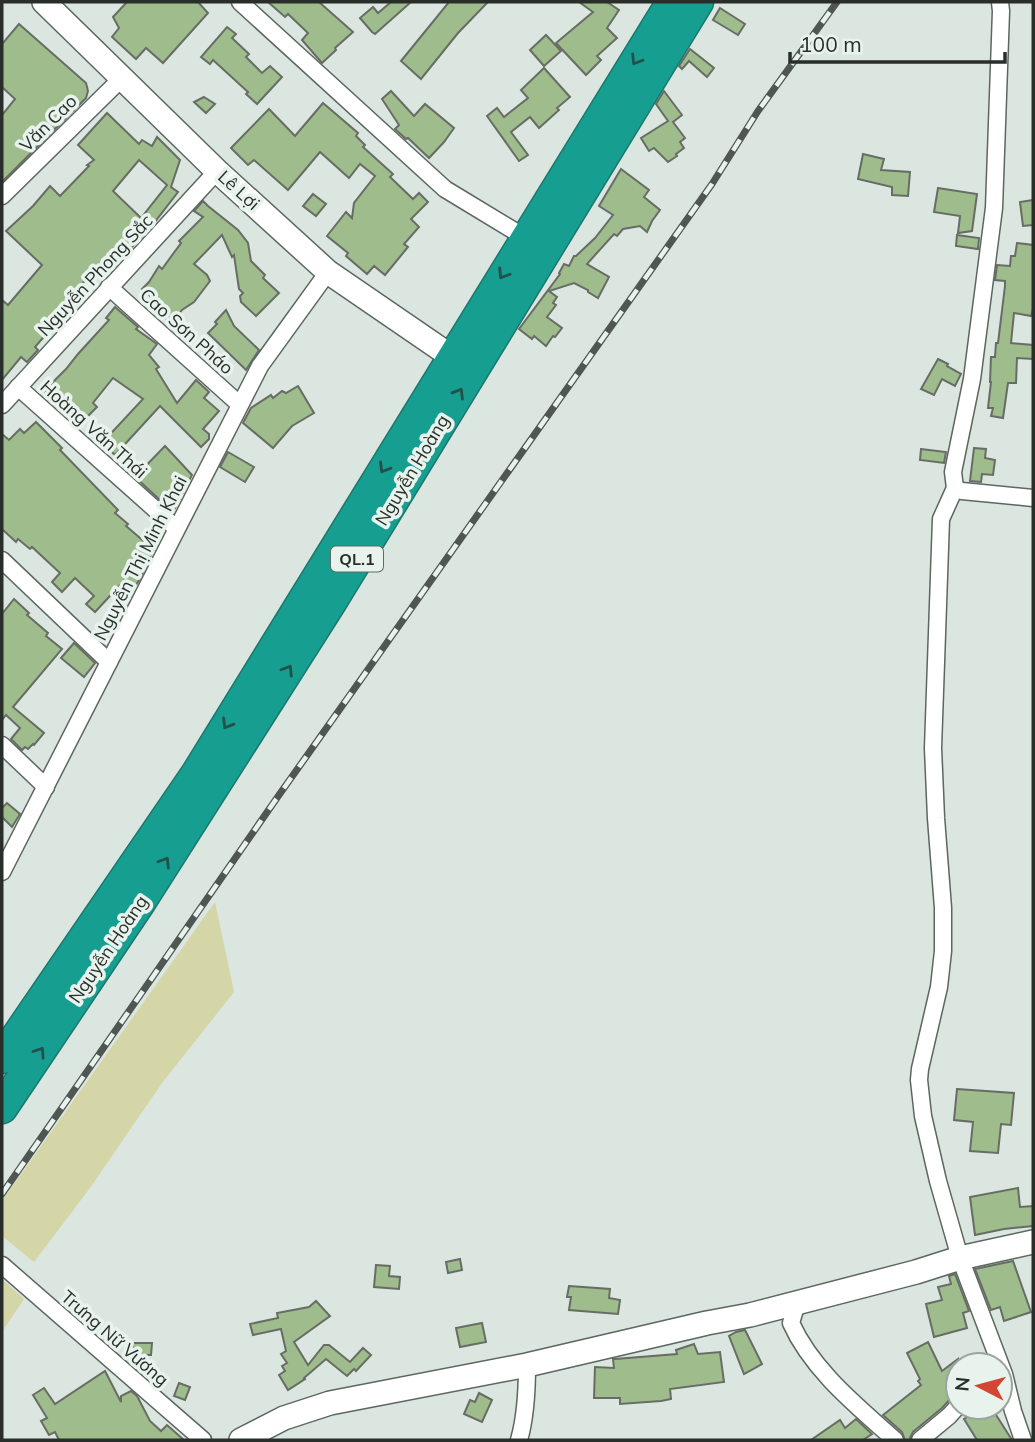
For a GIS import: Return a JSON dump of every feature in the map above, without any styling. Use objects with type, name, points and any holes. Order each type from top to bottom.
[{"type":"highway","name":"Nguyễn Hoàng","points":[[2,1108],[141,901],[330,604],[665,34],[672,2]]},
{"type":"highway","name":"Nguyễn Hoàng","points":[[2,1058],[197,773],[526,237],[665,34],[698,2]]},
{"type":"street","name":"Lê Lợi","points":[[44,2],[217,171],[328,272],[452,357]]},
{"type":"street","points":[[240,2],[445,189],[526,237]]},
{"type":"street","points":[[993,1351],[960,1258],[930,1151],[919,1080],[939,987],[943,951],[943,908],[933,748],[941,519],[955,488],[953,472],[972,379],[994,208],[1000,2]]},
{"type":"street","name":"Văn Cao","points":[[2,196],[121,78]]},
{"type":"street","name":"Nguyễn Phong Sắc","points":[[2,405],[217,171]]},
{"type":"street","name":"Nguyễn Thị Minh Khai","points":[[2,872],[239,404],[260,366],[328,272]]},
{"type":"street","name":"Cao Sơn Pháo","points":[[109,287],[239,404]]},
{"type":"street","name":"Hoàng Văn Thái","points":[[18,387],[176,528]]},
{"type":"street","points":[[955,488],[1033,498]]},
{"type":"street","points":[[2,560],[109,662]]},
{"type":"street","points":[[2,745],[46,787]]},
{"type":"street","points":[[241,1440],[284,1418],[330,1403],[527,1364],[797,1303],[960,1258],[1033,1242]]},
{"type":"street","name":"Trưng Nữ Vương","points":[[2,1265],[203,1440]]},
{"type":"street","points":[[797,1303],[791,1323],[799,1340],[823,1372],[895,1440]]},
{"type":"street","points":[[519,1440],[527,1390],[527,1364]]},
{"type":"street","points":[[1014,1414],[1023,1440]]},
{"type":"street","points":[[919,1440],[944,1420]]},
{"type":"green space","points":[[215,902],[234,992],[162,1083],[90,1188],[34,1262],[2,1236],[2,1201]]},
{"type":"green space","points":[[2,1279],[24,1299],[2,1332]]},
{"type":"building","points":[[127,2],[198,2],[208,13],[163,63],[146,48],[136,59],[112,37],[119,28],[113,17]]},
{"type":"building","points":[[268,2],[319,2],[353,32],[322,63],[302,40],[308,33],[288,14],[285,17]]},
{"type":"building","points":[[391,2],[411,2],[375,34],[360,18],[373,7],[378,13]]},
{"type":"building","points":[[449,2],[488,2],[458,33],[421,79],[401,61]]},
{"type":"building","points":[[579,2],[607,2],[619,10],[607,28],[617,38],[597,56],[601,60],[586,75],[556,43],[593,12]]},
{"type":"building","points":[[720,8],[745,24],[738,35],[713,20]]},
{"type":"building","points":[[19,24],[86,83],[88,91],[86,98],[2,182],[2,115],[15,99],[2,87],[2,44]]},
{"type":"building","points":[[227,27],[236,34],[232,38],[249,54],[246,57],[262,73],[270,66],[282,77],[257,104],[246,94],[248,92],[213,60],[210,64],[201,57]]},
{"type":"building","points":[[546,35],[561,51],[544,66],[530,50]]},
{"type":"building","points":[[690,49],[714,68],[707,77],[689,61],[682,69],[679,66]]},
{"type":"building","points":[[544,68],[570,97],[539,128],[530,117],[511,132],[528,155],[519,161],[487,116],[497,108],[504,117],[528,98],[521,90]]},
{"type":"building","points":[[391,91],[414,116],[425,104],[454,128],[429,158],[395,129],[399,125],[382,99]]},
{"type":"building","points":[[664,91],[682,115],[673,122],[685,138],[680,142],[684,148],[668,162],[654,148],[649,151],[641,138],[668,121],[656,104]]},
{"type":"building","points":[[204,97],[215,104],[206,113],[194,102]]},
{"type":"building","points":[[323,103],[358,133],[356,136],[365,145],[363,147],[393,174],[390,177],[413,199],[419,193],[428,202],[411,219],[419,227],[404,244],[408,247],[385,275],[374,266],[367,274],[346,256],[348,253],[327,236],[346,212],[352,218],[354,203],[375,176],[360,164],[349,178],[320,152],[288,190],[254,160],[248,165],[231,148],[269,109],[295,136]]},
{"type":"building","points":[[107,113],[139,144],[142,140],[152,146],[157,137],[180,160],[171,187],[178,192],[131,248],[128,245],[103,268],[99,265],[51,321],[55,324],[35,347],[38,350],[27,362],[21,357],[2,380],[2,300],[8,305],[42,265],[6,231],[50,186],[60,196],[89,166],[87,165],[94,160],[78,145]],"holes":[[[139,160],[167,185],[141,218],[113,191]]]},
{"type":"building","points":[[863,154],[884,159],[881,170],[910,172],[908,196],[892,195],[892,187],[858,179]]},
{"type":"building","points":[[621,169],[649,190],[644,197],[660,210],[647,232],[640,226],[623,229],[617,236],[614,234],[587,264],[609,277],[598,298],[574,283],[549,291],[557,297],[553,303],[556,305],[547,317],[562,328],[546,346],[519,329],[560,274],[564,264],[569,266],[574,256],[595,238],[613,215],[599,206]]},
{"type":"building","points":[[938,188],[977,194],[972,231],[958,233],[960,216],[934,212]]},
{"type":"building","points":[[313,194],[326,204],[316,216],[303,206]]},
{"type":"building","points":[[1033,200],[1033,225],[1023,226],[1020,202]]},
{"type":"building","points":[[203,201],[238,230],[248,243],[251,261],[265,275],[263,278],[279,293],[256,316],[241,302],[240,296],[243,293],[239,289],[234,255],[232,257],[222,235],[194,264],[210,281],[172,324],[157,312],[162,306],[142,289],[159,266],[162,269],[181,243],[179,241],[203,217],[194,211]]},
{"type":"building","points":[[957,235],[979,238],[978,249],[956,246]]},
{"type":"building","points":[[1017,243],[1033,245],[1033,309],[1031,316],[1014,313],[1011,343],[1033,345],[1033,359],[1017,358],[1016,383],[1008,383],[1003,418],[991,416],[993,408],[988,408],[991,357],[995,357],[998,343],[1005,286],[1005,281],[995,280],[997,265],[1010,266]]},
{"type":"building","points":[[115,307],[138,327],[136,329],[157,344],[149,355],[159,367],[156,369],[177,403],[196,380],[209,392],[204,398],[219,411],[203,429],[209,434],[209,439],[201,447],[160,406],[115,455],[102,443],[143,399],[113,378],[93,403],[97,407],[78,426],[44,391],[109,320],[106,318]]},
{"type":"building","points":[[226,310],[234,326],[259,350],[246,370],[208,333]]},
{"type":"building","points":[[938,359],[961,374],[955,386],[942,379],[934,395],[921,389]]},
{"type":"building","points":[[298,386],[314,413],[292,426],[273,448],[243,423],[251,408],[271,395],[273,398],[282,391],[286,393]]},
{"type":"building","points":[[36,422],[118,510],[115,513],[128,524],[126,526],[154,550],[133,589],[124,581],[95,612],[86,604],[94,596],[75,578],[62,592],[52,582],[60,573],[32,547],[30,549],[18,539],[16,542],[2,529],[2,434],[9,440],[20,429],[24,433]]},
{"type":"building","points":[[165,446],[192,475],[173,512],[135,477]]},
{"type":"building","points":[[974,448],[986,449],[985,458],[995,460],[993,475],[982,474],[981,482],[970,481]]},
{"type":"building","points":[[921,449],[946,452],[944,463],[920,460]]},
{"type":"building","points":[[228,452],[254,467],[245,482],[220,467]]},
{"type":"building","points":[[14,599],[29,613],[27,615],[48,633],[46,636],[62,649],[13,707],[44,733],[34,745],[22,750],[11,739],[20,728],[6,715],[2,720],[2,614]]},
{"type":"building","points":[[74,643],[95,663],[84,677],[61,658]]},
{"type":"building","points":[[7,803],[20,814],[12,827],[2,817],[2,808]]},
{"type":"building","points":[[957,1089],[1014,1093],[1011,1125],[1001,1124],[998,1153],[970,1151],[973,1122],[954,1120]]},
{"type":"building","points":[[1018,1188],[1020,1207],[1033,1206],[1033,1226],[975,1235],[970,1197]]},
{"type":"building","points":[[460,1259],[462,1270],[448,1273],[446,1262]]},
{"type":"building","points":[[1013,1261],[1031,1312],[1004,1321],[1000,1307],[991,1310],[975,1269]]},
{"type":"building","points":[[376,1265],[390,1266],[389,1276],[400,1277],[399,1289],[374,1287]]},
{"type":"building","points":[[955,1274],[969,1311],[963,1313],[967,1328],[934,1337],[926,1304],[942,1300],[938,1287],[951,1284],[949,1276]]},
{"type":"building","points":[[569,1286],[610,1289],[609,1298],[620,1300],[618,1314],[569,1310]]},
{"type":"building","points":[[316,1301],[330,1316],[294,1342],[308,1365],[324,1345],[329,1345],[350,1362],[363,1348],[371,1355],[356,1371],[354,1369],[347,1376],[326,1359],[305,1379],[288,1390],[279,1375],[285,1371],[282,1366],[287,1363],[281,1354],[286,1351],[281,1329],[253,1335],[250,1324],[278,1318],[277,1313],[309,1307]]},
{"type":"building","points":[[482,1323],[486,1342],[460,1347],[456,1328]]},
{"type":"building","points":[[745,1330],[762,1364],[744,1374],[729,1336]]},
{"type":"building","points":[[928,1342],[942,1371],[944,1370],[944,1406],[913,1432],[909,1440],[905,1440],[902,1432],[883,1415],[921,1385],[907,1353]]},
{"type":"building","points":[[133,1343],[152,1343],[151,1355],[133,1355]]},
{"type":"building","points":[[694,1344],[698,1354],[720,1352],[724,1382],[670,1389],[671,1399],[661,1401],[620,1404],[620,1398],[594,1398],[595,1367],[614,1368],[613,1359],[677,1354],[676,1350]]},
{"type":"building","points":[[105,1371],[121,1402],[121,1396],[131,1391],[137,1396],[150,1421],[161,1431],[167,1425],[184,1440],[59,1440],[55,1432],[49,1435],[41,1421],[47,1418],[33,1395],[44,1388],[55,1404]]},
{"type":"building","points":[[179,1383],[190,1387],[185,1400],[174,1396]]},
{"type":"building","points":[[479,1393],[492,1400],[482,1422],[464,1414],[470,1400],[475,1402]]},
{"type":"building","points":[[856,1419],[872,1434],[863,1440],[811,1440],[840,1420],[845,1428]]},
{"type":"building","points":[[965,1421],[1000,1421],[1012,1440],[977,1440]]},
{"type":"railway","points":[[2,1194],[279,795],[712,184],[758,111],[837,2]]}]
